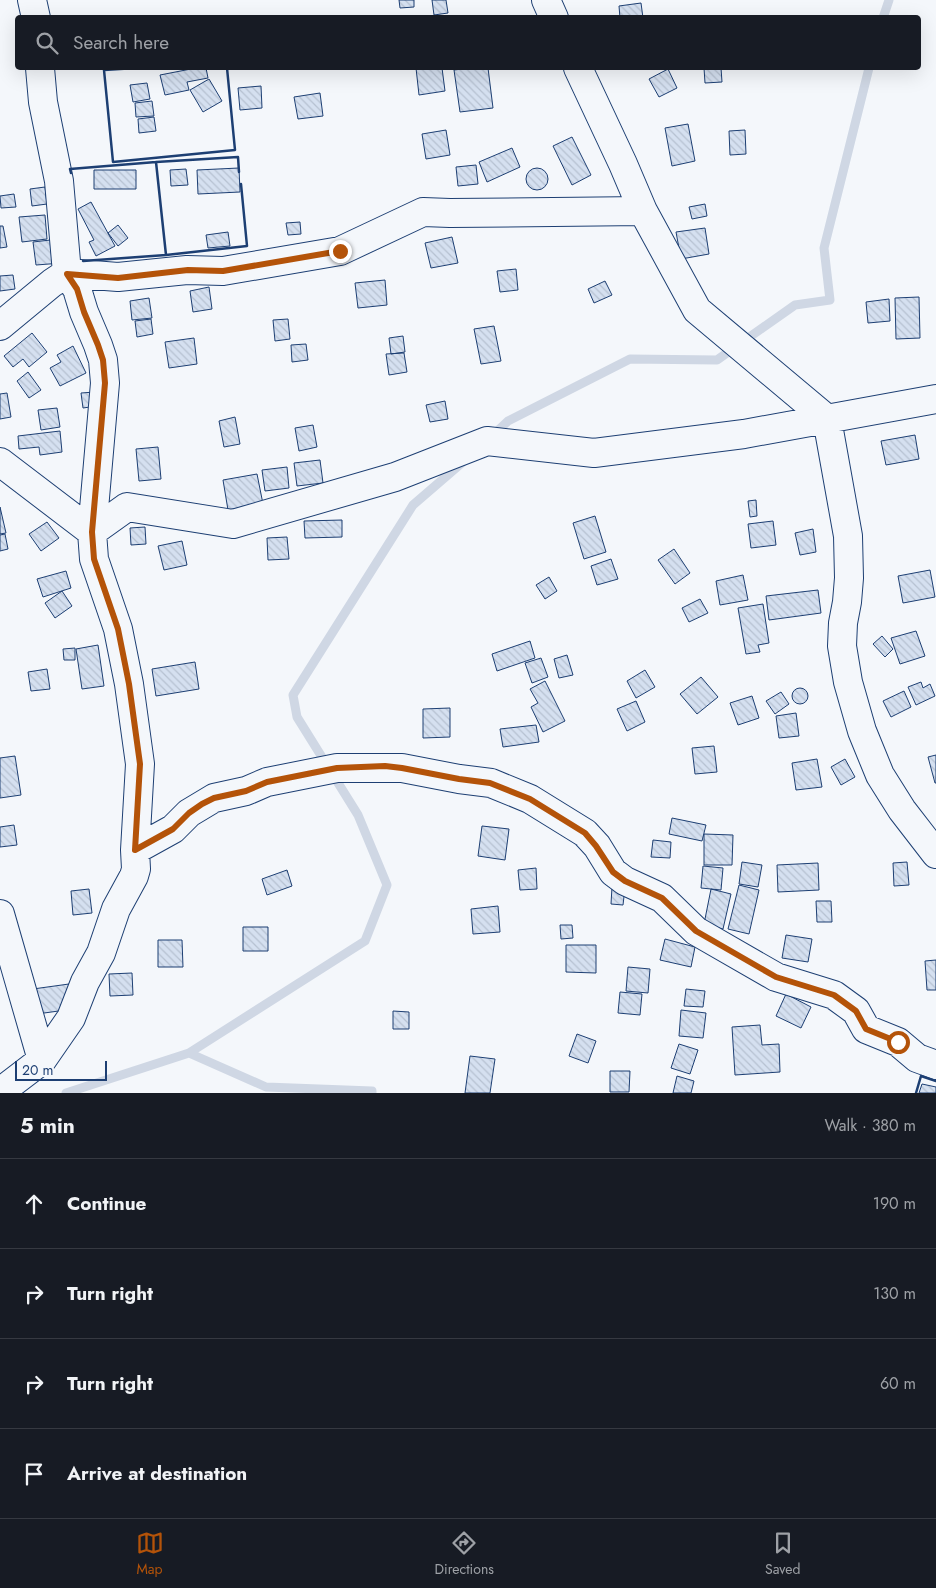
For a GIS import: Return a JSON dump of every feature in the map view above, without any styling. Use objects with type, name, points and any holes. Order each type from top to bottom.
[{"type":"street","points":[[32,0],[35,15]]},
{"type":"street","points":[[546,0],[553,15]]},
{"type":"street","points":[[0,1092],[42,1060],[71,1018],[85,982],[101,953],[116,909],[136,869],[139,754],[129,684],[118,629],[94,559],[92,532],[105,383],[103,360],[77,289],[67,274],[59,180],[43,102],[40,70]]},
{"type":"street","points":[[579,70],[643,211],[697,310],[827,419],[848,536],[849,578],[847,602],[842,623],[842,646],[848,682],[862,731],[880,775],[902,810],[936,854]]},
{"type":"street","points":[[0,326],[52,283],[67,274],[118,278],[188,270],[223,271],[340,251],[423,212],[643,211]]},
{"type":"street","points":[[92,532],[127,507],[233,524],[395,477],[487,441],[594,453],[744,434],[936,399]]},
{"type":"street","points":[[0,462],[92,532]]},
{"type":"street","points":[[135,850],[173,829],[189,813],[214,798],[246,791],[267,782],[337,768],[402,768],[490,783],[530,799],[585,833],[613,872],[625,881],[662,898],[696,931],[776,977],[834,995],[856,1011],[866,1029],[898,1042],[916,1058],[936,1065]]},
{"type":"street","points":[[0,914],[42,1060]]},
{"type":"building","points":[[399,0],[414,0],[414,7],[400,8]]},
{"type":"building","points":[[432,0],[446,0],[448,13],[434,15]]},
{"type":"building","points":[[641,3],[643,15],[620,15],[619,6]]},
{"type":"building","points":[[186,70],[206,70],[208,78],[187,82],[189,90],[165,95],[160,75]]},
{"type":"building","points":[[416,70],[442,70],[445,91],[419,95]]},
{"type":"building","points":[[454,70],[488,70],[493,108],[460,112]]},
{"type":"building","points":[[668,70],[677,88],[659,97],[649,79]]},
{"type":"building","points":[[704,70],[721,70],[722,82],[705,83]]},
{"type":"building","points":[[209,79],[222,101],[203,112],[190,90]]},
{"type":"building","points":[[147,83],[150,99],[133,102],[130,85]]},
{"type":"building","points":[[261,86],[262,108],[240,110],[238,88]]},
{"type":"building","points":[[320,93],[323,116],[298,119],[294,97]]},
{"type":"building","points":[[152,101],[154,116],[136,117],[135,103]]},
{"type":"building","points":[[154,117],[156,131],[139,133],[138,119]]},
{"type":"building","points":[[688,124],[695,161],[672,166],[665,128]]},
{"type":"building","points":[[446,130],[450,155],[426,159],[422,134]]},
{"type":"building","points":[[745,130],[746,154],[730,155],[729,131]]},
{"type":"building","points":[[572,137],[591,175],[572,185],[553,146]]},
{"type":"building","points":[[512,148],[520,167],[487,182],[479,162]]},
{"type":"building","points":[[476,165],[478,184],[458,186],[456,167]]},
{"type":"building","points":[[239,168],[240,192],[198,194],[197,170]]},
{"type":"building","points":[[537,168],[545,171],[548,179],[545,187],[537,190],[529,187],[526,179],[529,171]]},
{"type":"building","points":[[186,169],[188,185],[171,186],[170,170]]},
{"type":"building","points":[[94,170],[136,170],[136,189],[94,189]]},
{"type":"building","points":[[45,187],[47,204],[32,206],[30,189]]},
{"type":"building","points":[[14,194],[16,207],[1,208],[0,196]]},
{"type":"building","points":[[91,202],[115,246],[96,256],[89,242],[94,240],[78,209]]},
{"type":"building","points":[[705,204],[707,216],[692,219],[689,207]]},
{"type":"building","points":[[45,215],[47,239],[22,242],[19,217]]},
{"type":"building","points":[[300,222],[301,234],[288,235],[286,223]]},
{"type":"building","points":[[118,225],[128,238],[118,246],[108,233]]},
{"type":"building","points":[[0,226],[3,226],[7,247],[0,248]]},
{"type":"building","points":[[705,228],[709,254],[681,259],[676,232]]},
{"type":"building","points":[[228,232],[230,246],[208,248],[206,235]]},
{"type":"building","points":[[452,237],[458,263],[431,268],[425,243]]},
{"type":"building","points":[[59,239],[62,263],[36,265],[33,242]]},
{"type":"building","points":[[516,269],[518,290],[500,292],[497,271]]},
{"type":"building","points":[[13,275],[15,289],[0,291],[0,276]]},
{"type":"building","points":[[385,280],[387,305],[358,308],[355,283]]},
{"type":"building","points":[[605,281],[612,295],[594,303],[588,289]]},
{"type":"building","points":[[209,287],[212,309],[193,312],[190,291]]},
{"type":"building","points":[[919,297],[920,338],[896,339],[895,298]]},
{"type":"building","points":[[149,298],[152,318],[132,320],[130,301]]},
{"type":"building","points":[[889,299],[890,321],[868,323],[866,302]]},
{"type":"building","points":[[151,319],[153,334],[137,337],[135,321]]},
{"type":"building","points":[[288,319],[290,339],[275,341],[273,320]]},
{"type":"building","points":[[494,326],[501,361],[481,364],[474,329]]},
{"type":"building","points":[[32,333],[47,352],[29,367],[23,359],[13,367],[4,356]]},
{"type":"building","points":[[403,336],[405,352],[391,354],[389,338]]},
{"type":"building","points":[[194,338],[197,364],[169,368],[165,342]]},
{"type":"building","points":[[306,344],[308,360],[292,362],[291,345]]},
{"type":"building","points":[[73,346],[86,373],[60,386],[50,368],[61,362],[57,355]]},
{"type":"building","points":[[404,353],[407,372],[389,375],[386,354]]},
{"type":"building","points":[[28,372],[41,390],[29,398],[17,381]]},
{"type":"building","points":[[95,392],[97,406],[83,408],[81,393]]},
{"type":"building","points":[[7,393],[11,417],[0,419],[0,394]]},
{"type":"building","points":[[445,401],[448,419],[430,422],[426,405]]},
{"type":"building","points":[[57,408],[60,427],[41,430],[38,410]]},
{"type":"building","points":[[235,417],[240,444],[224,447],[219,421]]},
{"type":"building","points":[[313,425],[317,447],[299,451],[295,428]]},
{"type":"building","points":[[60,431],[62,452],[40,455],[39,447],[19,449],[18,436]]},
{"type":"building","points":[[915,435],[919,459],[886,465],[881,441]]},
{"type":"building","points":[[158,447],[161,479],[139,481],[136,449]]},
{"type":"building","points":[[320,460],[323,483],[297,486],[294,463]]},
{"type":"building","points":[[287,467],[289,488],[265,491],[262,470]]},
{"type":"building","points":[[257,474],[263,504],[228,510],[223,480]]},
{"type":"building","points":[[756,500],[757,516],[750,517],[748,501]]},
{"type":"building","points":[[0,507],[6,533],[0,534]]},
{"type":"building","points":[[595,516],[606,552],[584,559],[573,523]]},
{"type":"building","points":[[342,520],[342,537],[305,538],[304,521]]},
{"type":"building","points":[[773,521],[776,545],[751,548],[748,524]]},
{"type":"building","points":[[47,522],[59,538],[41,551],[29,534]]},
{"type":"building","points":[[145,527],[146,544],[131,545],[130,528]]},
{"type":"building","points":[[813,529],[816,552],[800,555],[795,533]]},
{"type":"building","points":[[5,534],[8,549],[0,551],[0,535]]},
{"type":"building","points":[[287,537],[289,559],[268,560],[267,538]]},
{"type":"building","points":[[182,541],[187,565],[164,570],[158,546]]},
{"type":"building","points":[[674,549],[690,573],[675,584],[658,560]]},
{"type":"building","points":[[611,559],[618,579],[597,585],[591,566]]},
{"type":"building","points":[[930,570],[935,597],[903,603],[898,576]]},
{"type":"building","points":[[66,571],[71,588],[43,597],[37,579]]},
{"type":"building","points":[[743,575],[748,600],[720,605],[716,581]]},
{"type":"building","points":[[549,577],[557,591],[545,599],[536,585]]},
{"type":"building","points":[[818,590],[821,613],[769,620],[766,596]]},
{"type":"building","points":[[62,591],[72,606],[55,618],[45,603]]},
{"type":"building","points":[[700,599],[708,613],[689,622],[682,608]]},
{"type":"building","points":[[763,604],[769,643],[758,645],[760,652],[746,654],[738,608]]},
{"type":"building","points":[[916,631],[925,656],[900,664],[891,638]]},
{"type":"building","points":[[882,636],[893,649],[885,657],[873,644]]},
{"type":"building","points":[[530,641],[535,658],[497,671],[492,654]]},
{"type":"building","points":[[98,645],[104,686],[82,689],[76,649]]},
{"type":"building","points":[[75,648],[75,660],[64,660],[63,649]]},
{"type":"building","points":[[567,655],[573,675],[559,678],[554,659]]},
{"type":"building","points":[[541,658],[548,677],[532,683],[525,663]]},
{"type":"building","points":[[195,662],[199,689],[156,696],[152,669]]},
{"type":"building","points":[[47,669],[50,689],[31,691],[28,672]]},
{"type":"building","points":[[645,670],[655,687],[636,698],[627,681]]},
{"type":"building","points":[[701,677],[718,697],[697,714],[680,694]]},
{"type":"building","points":[[545,681],[565,721],[543,732],[531,707],[538,703],[530,689]]},
{"type":"building","points":[[921,682],[923,688],[930,684],[935,696],[916,705],[908,687]]},
{"type":"building","points":[[800,688],[806,690],[808,696],[806,702],[800,704],[794,702],[792,696],[794,690]]},
{"type":"building","points":[[904,691],[911,707],[891,717],[883,701]]},
{"type":"building","points":[[781,692],[789,704],[775,714],[766,701]]},
{"type":"building","points":[[752,696],[759,718],[738,725],[730,703]]},
{"type":"building","points":[[636,701],[645,722],[627,731],[617,709]]},
{"type":"building","points":[[450,708],[450,737],[423,738],[423,709]]},
{"type":"building","points":[[796,713],[799,736],[779,738],[776,716]]},
{"type":"building","points":[[536,725],[539,742],[503,747],[500,729]]},
{"type":"building","points":[[714,746],[717,772],[695,774],[692,748]]},
{"type":"building","points":[[936,755],[936,783],[935,783],[928,757]]},
{"type":"building","points":[[15,756],[21,795],[0,798],[0,758]]},
{"type":"building","points":[[817,759],[822,787],[796,790],[792,763]]},
{"type":"building","points":[[845,759],[855,777],[841,785],[831,767]]},
{"type":"building","points":[[672,818],[706,825],[702,841],[669,834]]},
{"type":"building","points":[[14,825],[17,845],[0,847],[0,827]]},
{"type":"building","points":[[482,826],[509,829],[505,860],[478,856]]},
{"type":"building","points":[[704,834],[733,835],[732,865],[704,865]]},
{"type":"building","points":[[653,840],[671,842],[670,858],[651,857]]},
{"type":"building","points":[[742,862],[762,865],[758,887],[739,884]]},
{"type":"building","points":[[907,862],[909,885],[894,886],[893,863]]},
{"type":"building","points":[[818,863],[819,890],[778,892],[777,865]]},
{"type":"building","points":[[703,866],[723,868],[721,890],[701,888]]},
{"type":"building","points":[[536,868],[537,889],[520,890],[518,870]]},
{"type":"building","points":[[287,870],[292,886],[267,895],[262,879]]},
{"type":"building","points":[[739,885],[759,890],[749,934],[728,929]]},
{"type":"building","points":[[612,887],[625,888],[623,905],[611,904]]},
{"type":"building","points":[[89,889],[92,913],[73,915],[71,891]]},
{"type":"building","points":[[711,889],[731,894],[723,929],[704,924]]},
{"type":"building","points":[[816,901],[831,901],[832,922],[817,922]]},
{"type":"building","points":[[498,906],[500,932],[473,934],[471,909]]},
{"type":"building","points":[[560,925],[572,925],[573,938],[561,939]]},
{"type":"building","points":[[243,927],[268,927],[268,951],[243,951]]},
{"type":"building","points":[[786,935],[812,939],[808,962],[782,958]]},
{"type":"building","points":[[665,939],[695,947],[691,967],[660,960]]},
{"type":"building","points":[[158,940],[182,940],[183,967],[158,967]]},
{"type":"building","points":[[566,945],[596,945],[596,973],[566,972]]},
{"type":"building","points":[[936,960],[936,990],[927,990],[925,961]]},
{"type":"building","points":[[628,967],[650,969],[648,993],[626,991]]},
{"type":"building","points":[[132,973],[133,995],[110,996],[109,974]]},
{"type":"building","points":[[69,984],[73,1009],[37,1014],[33,989]]},
{"type":"building","points":[[686,989],[705,991],[703,1007],[684,1006]]},
{"type":"building","points":[[620,992],[642,994],[640,1015],[618,1013]]},
{"type":"building","points":[[786,994],[811,1007],[801,1028],[776,1016]]},
{"type":"building","points":[[681,1010],[706,1013],[703,1038],[679,1036]]},
{"type":"building","points":[[393,1011],[409,1012],[409,1029],[393,1029]]},
{"type":"building","points":[[760,1025],[762,1045],[779,1044],[780,1072],[735,1075],[732,1027]]},
{"type":"building","points":[[577,1034],[596,1041],[588,1063],[569,1056]]},
{"type":"building","points":[[679,1044],[698,1050],[690,1074],[671,1068]]},
{"type":"building","points":[[470,1056],[495,1059],[490,1093],[465,1093]]},
{"type":"building","points":[[610,1071],[630,1071],[629,1092],[610,1092]]},
{"type":"building","points":[[677,1076],[694,1081],[691,1093],[673,1093]]},
{"type":"building","points":[[922,1084],[936,1087],[936,1093],[919,1093]]},
{"type":"waterway","points":[[884,15],[889,0]]},
{"type":"waterway","points":[[492,436],[508,421],[630,359],[717,360],[795,305],[830,300],[824,248],[868,70]]},
{"type":"waterway","points":[[66,1093],[189,1053],[365,941],[387,885],[358,815],[297,717],[293,695],[413,505],[464,461]]},
{"type":"waterway","points":[[189,1053],[266,1087],[372,1091],[372,1093]]},
{"type":"wall","points":[[104,70],[113,162],[235,150],[227,70]]},
{"type":"wall","points":[[166,255],[156,162],[238,157],[239,172]]},
{"type":"wall","points":[[71,173],[70,169],[156,162]]},
{"type":"wall","points":[[83,261],[166,255],[247,246],[241,184]]},
{"type":"wall","points":[[916,1093],[921,1076],[936,1081]]},
{"type":"route","points":[[340,251],[223,271],[188,270],[118,278],[67,274],[77,289],[90,329],[103,360],[105,383],[92,532],[94,559],[118,629],[129,684],[140,764],[135,850],[173,829],[189,813],[214,798],[246,791],[267,782],[337,768],[385,766],[490,783],[530,799],[585,833],[613,872],[625,881],[662,898],[696,931],[776,977],[834,995],[856,1011],[866,1029],[898,1042]]}]
